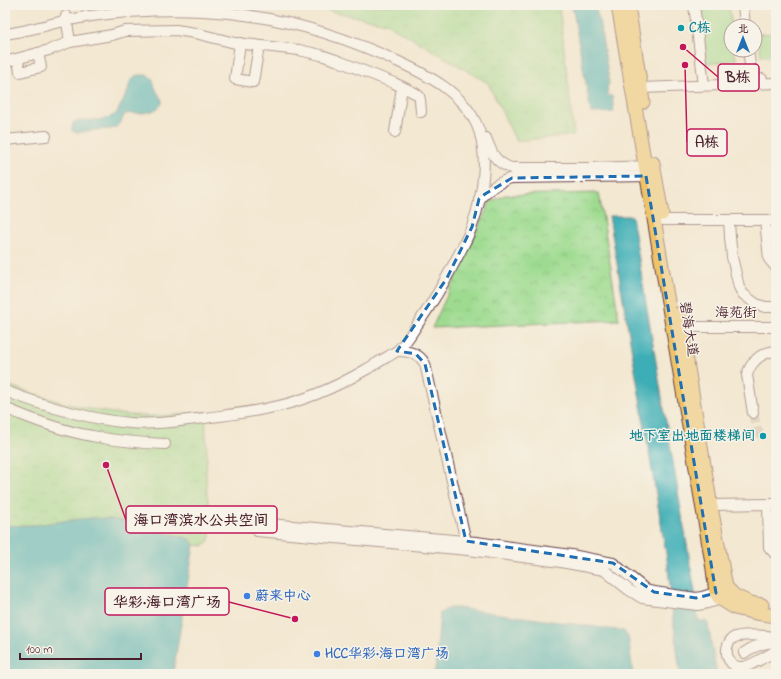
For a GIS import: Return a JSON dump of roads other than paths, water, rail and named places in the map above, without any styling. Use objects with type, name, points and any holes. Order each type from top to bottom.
[{"type":"main road","points":[[609,5],[615,18],[622,27]]},
{"type":"main road","name":"碧海大道","points":[[618,5],[650,171],[677,330],[713,568],[726,594]]},
{"type":"main road","name":"碧海大道","points":[[628,5],[641,88],[650,171],[663,220],[677,330],[711,505],[726,594]]},
{"type":"main road","points":[[726,594],[750,603],[776,607]]},
{"type":"main road","points":[[726,594],[735,608],[776,616]]},
{"type":"street","points":[[694,5],[704,85]]},
{"type":"street","points":[[743,5],[744,18]]},
{"type":"street","points":[[5,28],[113,9],[174,6],[221,8],[257,12],[340,33],[374,45],[444,82],[464,98],[472,107],[483,128],[492,153],[498,162],[511,168],[650,171]]},
{"type":"street","points":[[5,34],[25,30],[66,18],[170,10],[211,12],[268,18],[303,26],[377,51],[422,73],[453,93],[471,114],[477,126],[483,146],[484,165],[479,200],[472,227],[446,278],[418,324],[397,351],[342,383],[297,401],[271,408],[161,423],[131,423],[92,417],[34,401],[5,391]]},
{"type":"street","points":[[66,18],[70,42]]},
{"type":"street","points":[[5,62],[70,42],[112,35],[124,31],[176,30],[240,43],[299,50],[321,55],[376,76],[419,96],[421,112]]},
{"type":"street","points":[[240,43],[235,79],[253,82],[259,46]]},
{"type":"street","points":[[18,59],[20,72],[41,67],[38,53]]},
{"type":"street","points":[[749,58],[752,79],[776,79]]},
{"type":"street","points":[[641,88],[776,83]]},
{"type":"street","points":[[395,132],[402,87]]},
{"type":"street","points":[[5,140],[46,136]]},
{"type":"street","points":[[479,200],[489,189],[512,178],[650,171]]},
{"type":"street","points":[[663,220],[776,220]]},
{"type":"street","points":[[729,220],[732,257],[739,287],[744,294],[756,304],[765,307],[776,307]]},
{"type":"street","points":[[765,220],[769,258],[776,267]]},
{"type":"street","name":"海苑街","points":[[677,330],[776,327]]},
{"type":"street","name":"海苑街","points":[[677,330],[776,332]]},
{"type":"street","points":[[397,351],[416,354],[420,357],[424,364],[465,546]]},
{"type":"street","points":[[753,413],[747,375],[749,369],[761,355],[776,351]]},
{"type":"street","points":[[752,365],[757,396]]},
{"type":"street","points":[[28,417],[34,401]]},
{"type":"street","points":[[5,408],[42,423],[91,436],[129,442],[165,444]]},
{"type":"street","points":[[129,442],[131,423]]},
{"type":"street","points":[[711,505],[772,504],[768,547],[776,555]]},
{"type":"street","points":[[465,546],[257,531],[258,523],[465,546],[554,561],[604,570],[629,590],[642,598],[665,597],[697,605],[703,601],[726,594]]},
{"type":"street","points":[[776,638],[755,635],[736,637],[732,639],[730,643],[727,657],[732,664],[742,667],[751,664],[776,650]]},
{"type":"street","points":[[744,654],[749,649],[757,646],[776,642]]},
{"type":"water","points":[[572,5],[594,5],[599,19],[608,73],[608,95],[612,96],[614,112],[591,113]]},
{"type":"water","points":[[146,75],[152,78],[156,90],[162,100],[162,104],[159,108],[145,113],[125,114],[121,122],[115,128],[77,133],[72,131],[73,123],[102,119],[116,114],[127,93],[130,82],[135,76]]},
{"type":"water","points":[[609,216],[632,216],[696,598],[698,620],[707,622],[708,624],[717,674],[680,674],[667,559]]},
{"type":"water","points":[[91,518],[124,521],[160,532],[184,537],[191,540],[194,545],[173,674],[5,674],[5,526],[34,525]]},
{"type":"water","points":[[449,608],[624,631],[629,641],[633,674],[433,674],[435,669],[440,613]]},
{"type":"tunnel","points":[[753,413],[757,430],[760,434],[767,434]]},
{"type":"place","name":"C栋","points":[[681,28]]},
{"type":"place","name":"B栋","points":[[683,47]]},
{"type":"place","name":"A栋","points":[[685,65]]},
{"type":"place","name":"地下室出地面楼梯间","points":[[763,436]]},
{"type":"place","name":"海口湾滨水公共空间","points":[[106,465]]},
{"type":"place","name":"蔚来中心","points":[[247,596]]},
{"type":"place","name":"华彩·海口湾广场","points":[[295,619]]},
{"type":"place","name":"HCC华彩·海口湾广场","points":[[317,654]]}]
